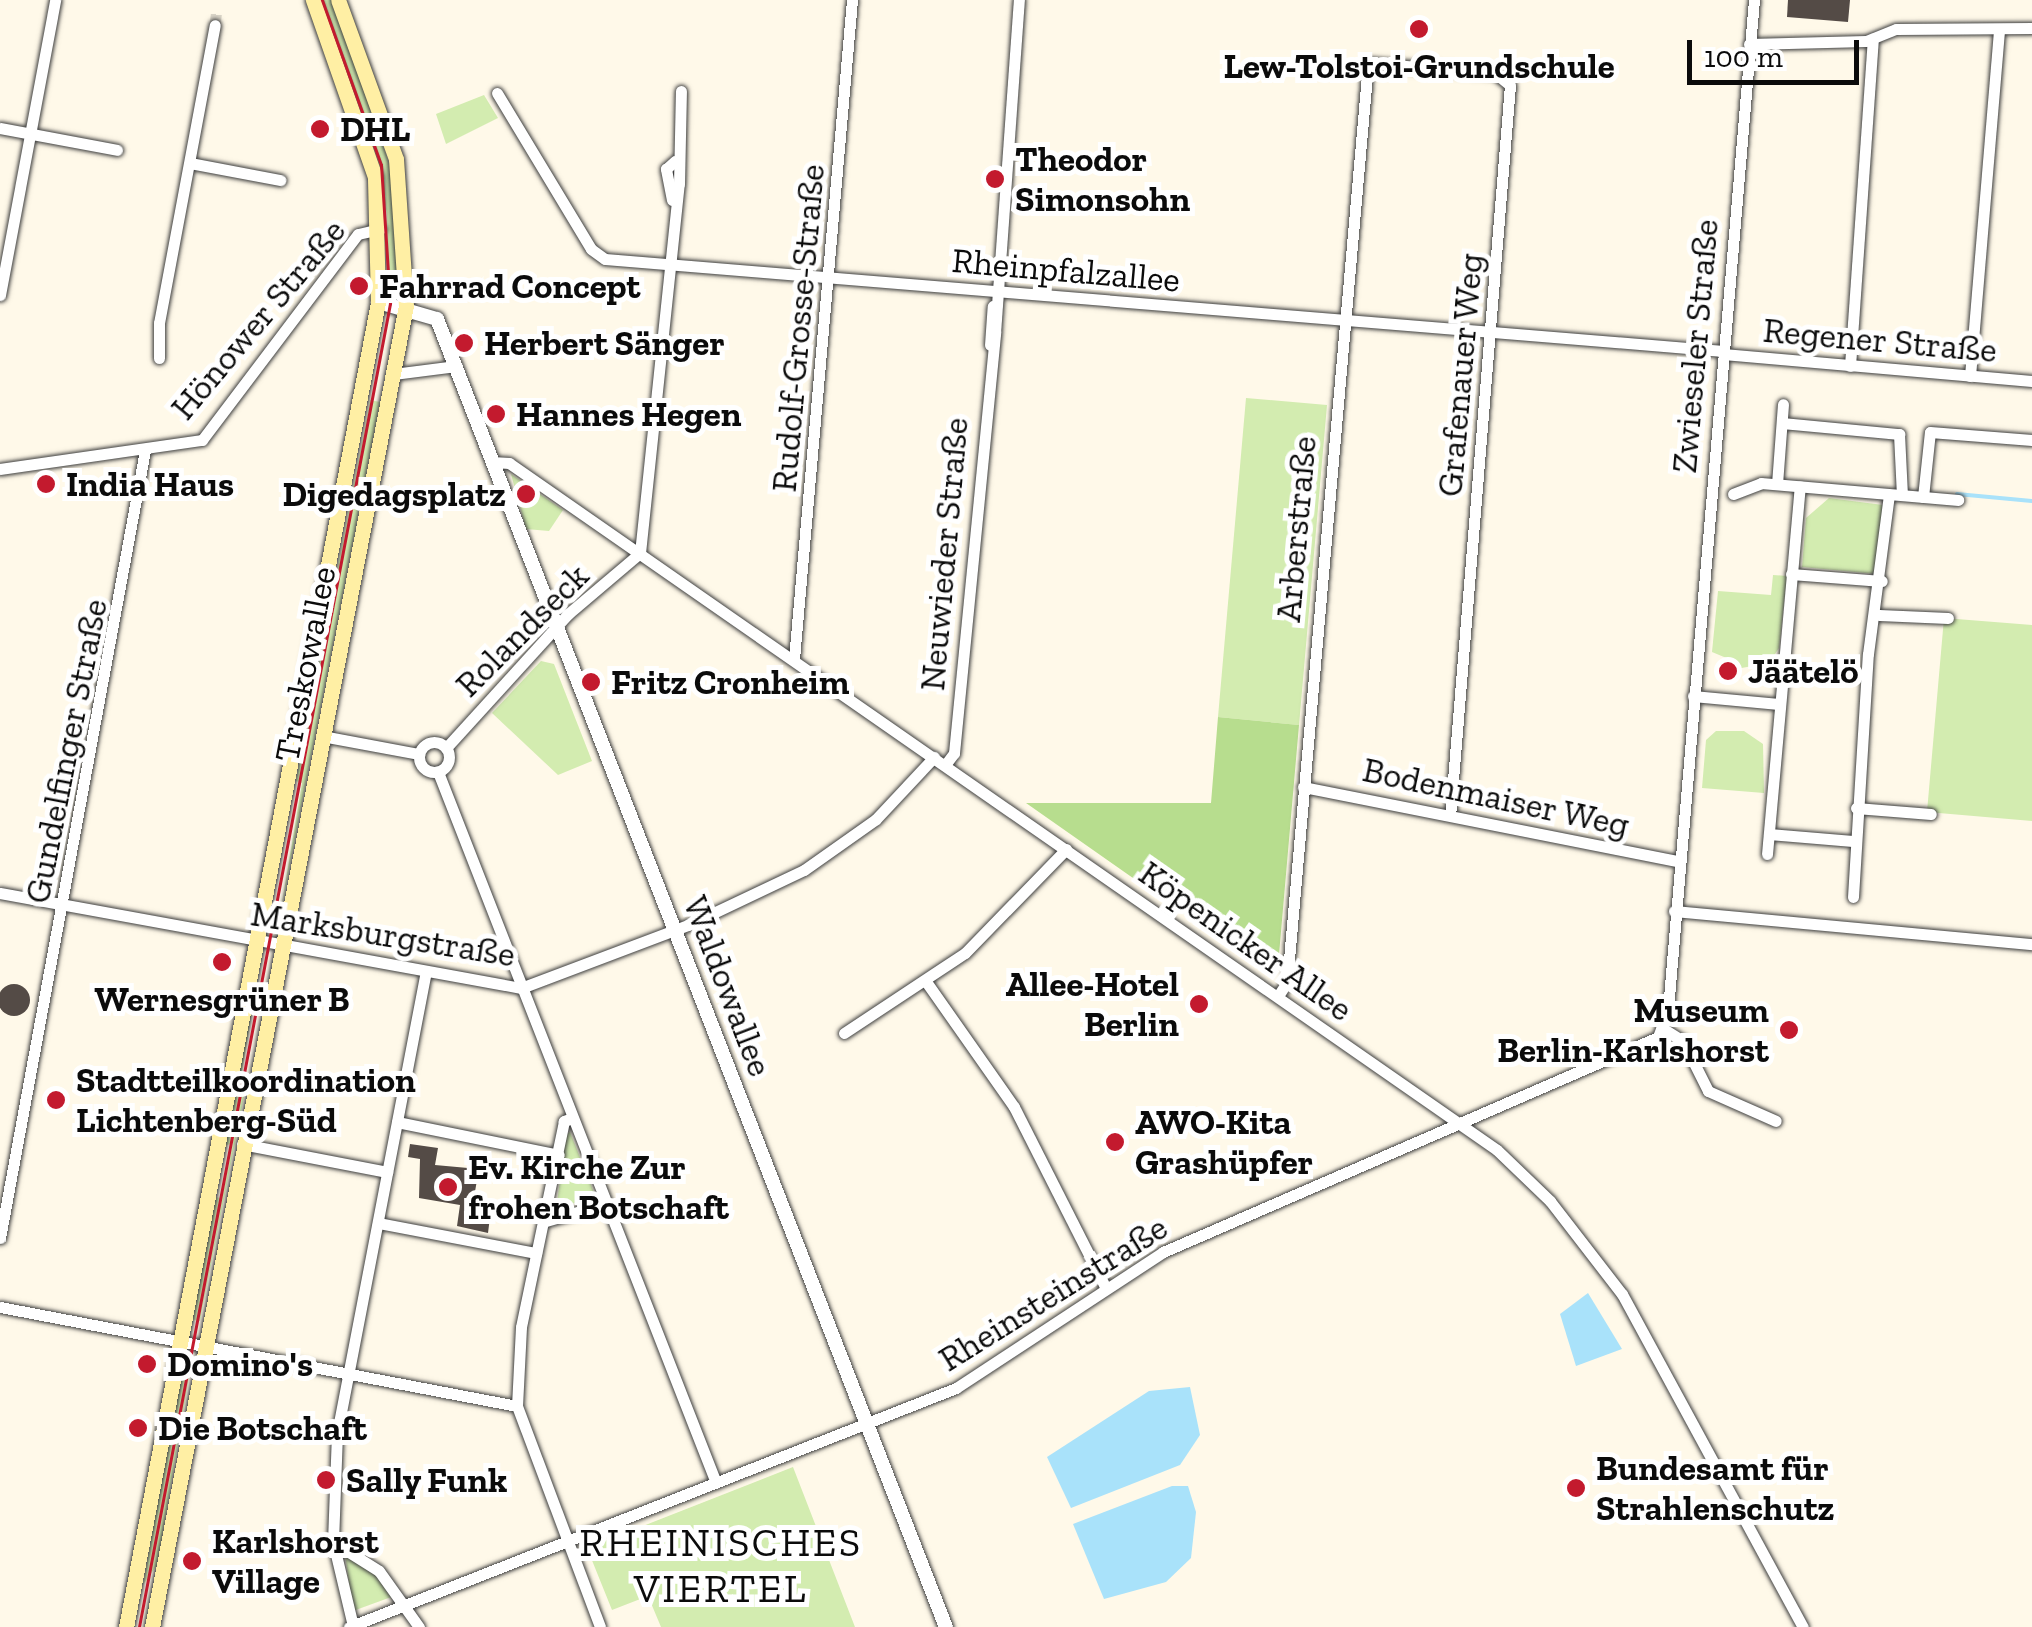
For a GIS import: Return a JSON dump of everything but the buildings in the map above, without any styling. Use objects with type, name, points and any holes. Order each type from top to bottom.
[{"type":"main road","name":"Treskowallee","points":[[126,1627],[378,302],[380,229],[368,147],[313,0]]},
{"type":"main road","name":"Treskowallee","points":[[152,1627],[406,306],[396,160],[338,0]]},
{"type":"street","points":[[0,295],[55,0]]},
{"type":"street","name":"Rudolf-Grosse-Straße","points":[[794,659],[852,0]]},
{"type":"street","name":"Neuwieder Straße","points":[[946,765],[954,754],[1019,0]]},
{"type":"street","name":"Zwieseler Straße","points":[[1662,1028],[1754,0]]},
{"type":"street","name":"Hönower Straße","points":[[160,358],[159,323],[214,25]]},
{"type":"street","points":[[1750,44],[1873,39],[1896,30],[2032,28]]},
{"type":"street","points":[[1970,376],[1999,29]]},
{"type":"street","points":[[1850,366],[1873,39]]},
{"type":"street","name":"Arberstraße","points":[[1278,996],[1287,982],[1368,63]]},
{"type":"street","name":"Grafenauer Weg","points":[[1368,63],[1494,72],[1510,86],[1450,816]]},
{"type":"street","points":[[640,553],[672,200],[666,169],[675,161],[681,91]]},
{"type":"street","name":"Rheinpfalzallee","points":[[496,93],[597,255],[994,299],[1346,320],[1722,352]]},
{"type":"street","points":[[0,128],[117,150]]},
{"type":"street","name":"Hönower Straße","points":[[190,163],[280,180]]},
{"type":"street","name":"Hönower Straße","points":[[0,469],[202,440],[358,234],[380,229]]},
{"type":"street","name":"Waldowallee","points":[[378,302],[406,306],[437,318],[946,1627]]},
{"type":"street","name":"Regener Straße","points":[[1722,352],[2032,381]]},
{"type":"street","points":[[393,374],[456,366]]},
{"type":"street","points":[[1777,484],[1783,404]]},
{"type":"street","points":[[1782,422],[1904,437],[1879,615],[1871,624],[1853,841],[1853,897]]},
{"type":"street","points":[[1923,497],[1930,432],[2032,440]]},
{"type":"street","name":"Gundelfinger Straße","points":[[0,1238],[145,450]]},
{"type":"street","name":"Köpenicker Allee","points":[[492,462],[509,462],[794,659],[1463,1124],[1539,1189],[1622,1294],[1803,1627]]},
{"type":"street","name":"Zwieseler Straße","points":[[1734,494],[1777,484],[1958,500]]},
{"type":"street","points":[[1767,854],[1800,486]]},
{"type":"street","name":"Rolandseck","points":[[446,748],[557,628],[640,553]]},
{"type":"street","points":[[1791,574],[1882,581]]},
{"type":"street","points":[[1879,615],[1948,618]]},
{"type":"street","points":[[1692,696],[1780,704]]},
{"type":"street","name":"Rolandseck","points":[[322,736],[419,754],[429,742],[446,748]]},
{"type":"street","name":"Rolandseck","points":[[438,772],[449,762],[446,748]]},
{"type":"street","points":[[419,754],[424,770],[438,772],[716,1484]]},
{"type":"street","name":"Marksburgstraße","points":[[0,892],[425,974],[521,988],[674,931],[817,862],[876,819],[934,757]]},
{"type":"street","name":"Bodenmaiser Weg","points":[[1303,786],[1678,861]]},
{"type":"street","points":[[1856,808],[1930,814]]},
{"type":"street","points":[[1770,834],[1853,841]]},
{"type":"street","points":[[844,1033],[927,983],[1003,918],[1066,849]]},
{"type":"street","points":[[1674,911],[2032,944]]},
{"type":"street","points":[[351,1626],[333,1542],[349,1374],[425,974]]},
{"type":"street","points":[[927,983],[1014,1107],[1105,1286]]},
{"type":"street","points":[[1662,1028],[1683,1041],[1708,1091],[1776,1122]]},
{"type":"street","name":"Rheinsteinstraße","points":[[351,1626],[867,1425],[1009,1358],[1105,1286],[1192,1238],[1638,1050],[1662,1028]]},
{"type":"street","points":[[572,1118],[564,1121],[546,1221],[536,1253],[516,1406],[600,1627]]},
{"type":"street","points":[[397,1122],[559,1156]]},
{"type":"street","points":[[242,1144],[387,1172]]},
{"type":"street","points":[[546,1221],[606,1204]]},
{"type":"street","points":[[378,1222],[536,1253]]},
{"type":"street","points":[[0,1307],[516,1406]]},
{"type":"street","points":[[333,1542],[379,1571],[407,1604],[419,1627]]},
{"type":"green space","points":[[319,0],[332,0],[392,172],[399,294],[389,292],[387,214],[373,144]]},
{"type":"green space","points":[[484,95],[498,118],[446,144],[436,114]]},
{"type":"green space","points":[[1246,398],[1327,405],[1299,725],[1218,717]]},
{"type":"green space","points":[[370,400],[380,402],[280,915],[302,783],[296,781]]},
{"type":"green space","name":"Digedagsplatz","points":[[511,474],[563,510],[549,531],[526,529]]},
{"type":"green space","points":[[1829,498],[1883,505],[1876,574],[1802,567],[1806,518]]},
{"type":"green space","points":[[1773,575],[1787,576],[1779,648],[1769,663],[1736,669],[1736,662],[1712,652],[1718,591],[1771,595]]},
{"type":"green space","points":[[1944,618],[2032,625],[2032,821],[1927,812]]},
{"type":"green space","points":[[541,661],[554,664],[592,761],[558,775],[492,713]]},
{"type":"green space","points":[[1218,717],[1299,725],[1278,966],[1267,972],[1026,803],[1211,803]]},
{"type":"green space","points":[[1716,731],[1744,731],[1763,744],[1764,793],[1702,788],[1706,740]]},
{"type":"green space","points":[[258,975],[239,1090],[245,1092],[200,1321],[190,1319],[214,1197],[222,1198],[233,1143],[224,1146]]},
{"type":"green space","points":[[570,1132],[595,1195],[556,1210],[566,1134]]},
{"type":"green space","points":[[182,1365],[191,1366],[157,1565],[143,1585]]},
{"type":"green space","points":[[793,1467],[855,1627],[661,1627],[648,1596],[612,1610],[587,1548]]},
{"type":"green space","points":[[345,1554],[378,1576],[394,1596],[353,1611]]},
{"type":"water","points":[[1588,1293],[1622,1349],[1576,1366],[1560,1314]]},
{"type":"water","points":[[1190,1387],[1200,1435],[1180,1465],[1071,1508],[1047,1457],[1149,1391]]},
{"type":"water","points":[[1172,1486],[1188,1486],[1196,1512],[1191,1558],[1166,1582],[1104,1599],[1073,1524]]},
{"type":"waterway","points":[[1957,494],[2032,501]]},
{"type":"tunnel","points":[[215,25],[217,9]]},
{"type":"tram line","points":[[139,1627],[390,304],[381,165],[322,0]]},
{"type":"place","name":"Lew-Tolstoi-Grundschule","points":[[1419,29]]},
{"type":"place","name":"DHL","points":[[320,129]]},
{"type":"place","name":"Theodor Simonsohn","points":[[995,179]]},
{"type":"place","name":"Fahrrad Concept","points":[[359,286]]},
{"type":"place","name":"Herbert Sänger","points":[[464,343]]},
{"type":"place","name":"Hannes Hegen","points":[[496,414]]},
{"type":"place","name":"India Haus","points":[[46,484]]},
{"type":"place","name":"Digedagsplatz","points":[[526,494]]},
{"type":"place","name":"Jäätelö","points":[[1728,671]]},
{"type":"place","name":"Fritz Cronheim","points":[[591,682]]},
{"type":"place","name":"Wernesgrüner B","points":[[222,962]]},
{"type":"place","name":"Allee-Hotel Berlin","points":[[1199,1004]]},
{"type":"place","name":"Museum Berlin-Karlshorst","points":[[1789,1030]]},
{"type":"place","name":"Stadtteilkoordination Lichtenberg-Süd","points":[[56,1100]]},
{"type":"place","name":"AWO-Kita Grashüpfer","points":[[1115,1142]]},
{"type":"place","name":"Ev. Kirche Zur frohen Botschaft","points":[[448,1187]]},
{"type":"place","name":"Domino's","points":[[147,1364]]},
{"type":"place","name":"Die Botschaft","points":[[138,1428]]},
{"type":"place","name":"Sally Funk","points":[[326,1480]]},
{"type":"place","name":"Bundesamt für Strahlenschutz","points":[[1576,1488]]},
{"type":"place","name":"Karlshorst Village","points":[[192,1561]]},
{"type":"district","name":"RHEINISCHES VIERTEL","points":[[721,1565]]}]
